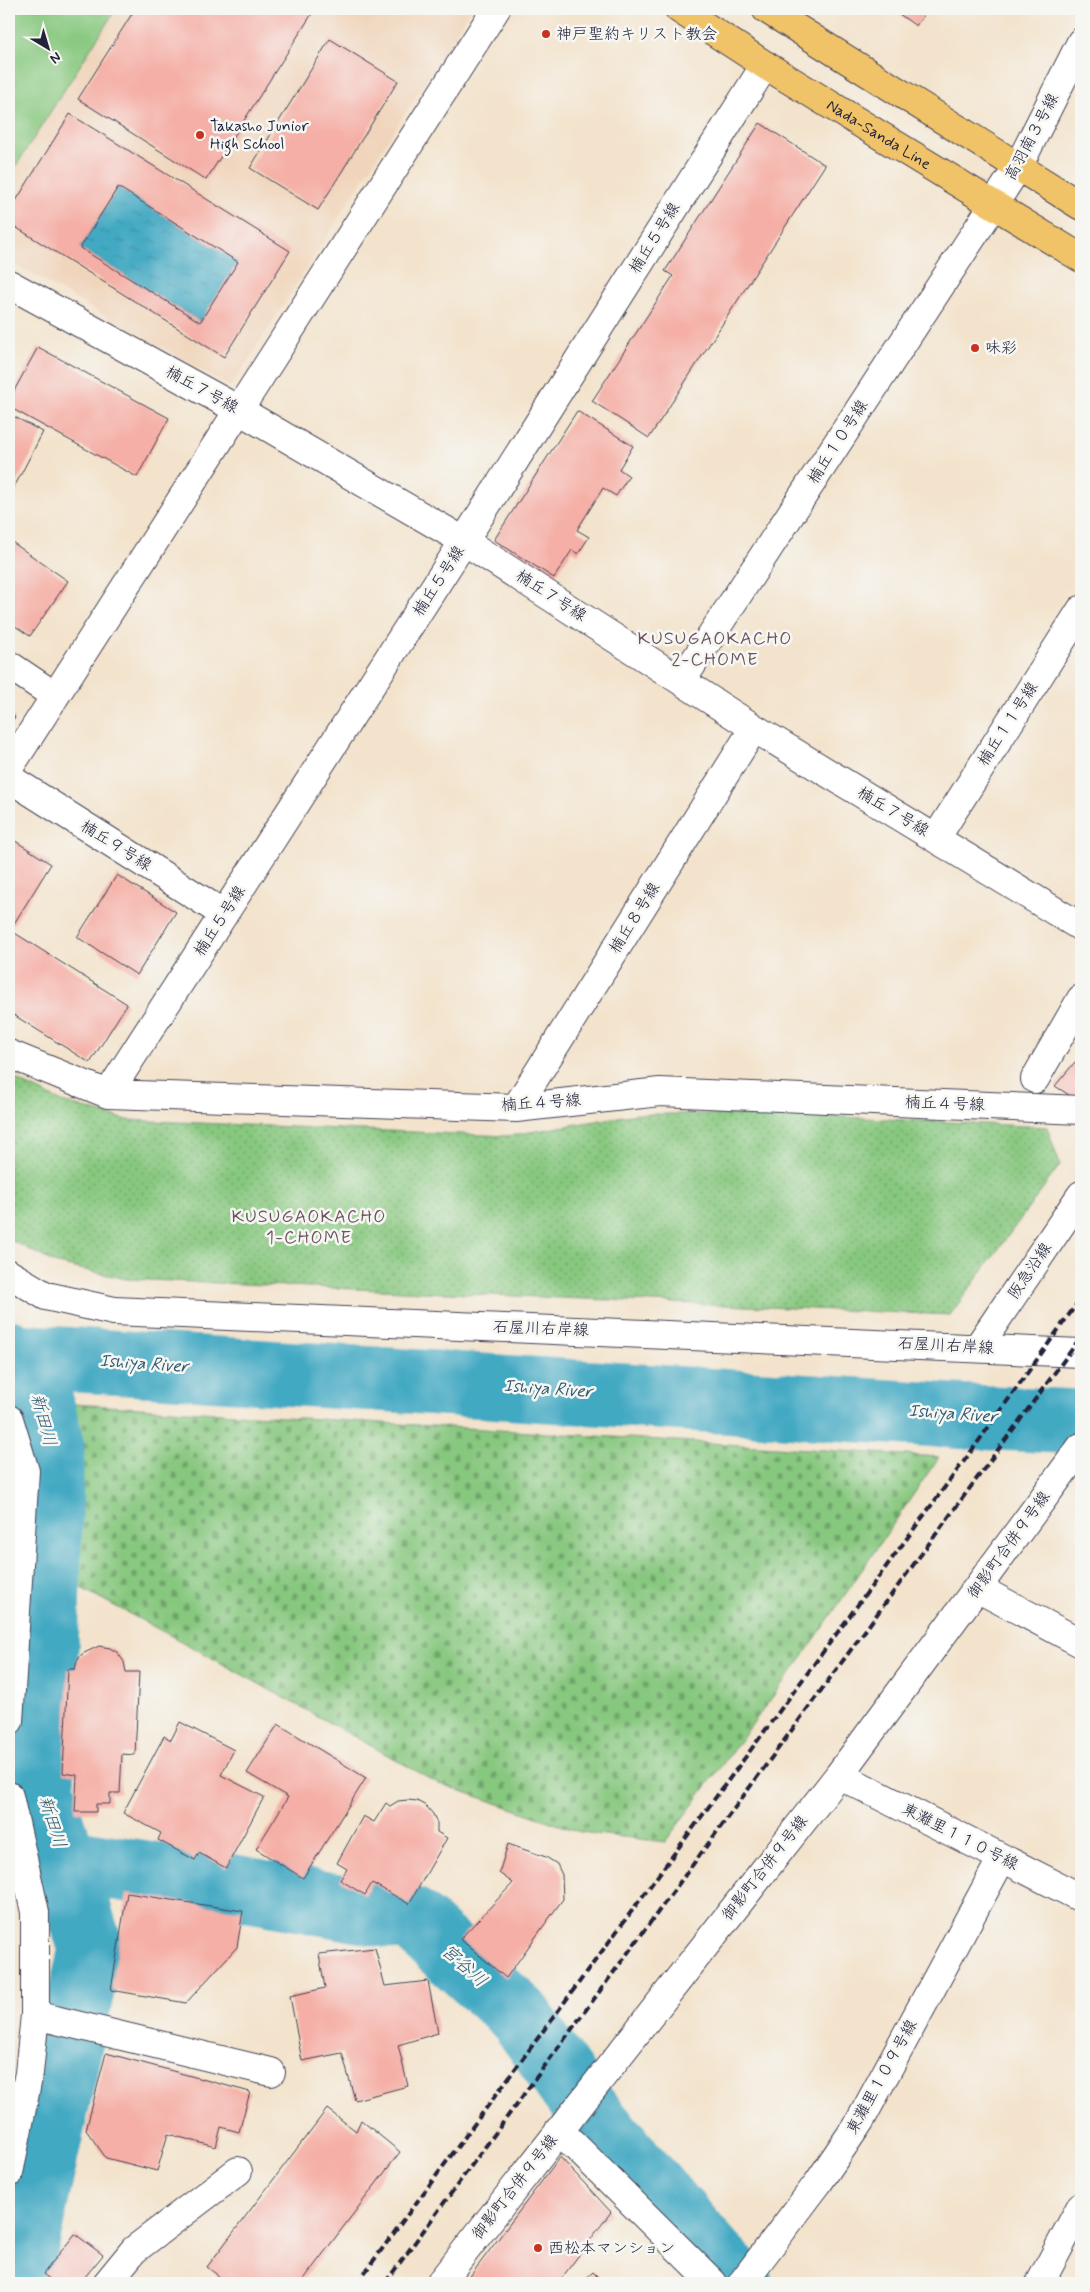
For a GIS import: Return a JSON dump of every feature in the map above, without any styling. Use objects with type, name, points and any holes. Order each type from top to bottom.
[{"type":"main road","name":"Nada-Sanda Line","points":[[679,9],[765,65],[1081,258]]},
{"type":"main road","points":[[766,9],[1081,206]]},
{"type":"street","points":[[9,768],[237,409],[496,9]]},
{"type":"street","name":"高羽南３号線","points":[[994,204],[1018,167],[1081,42]]},
{"type":"street","name":"楠丘５号線","points":[[108,1094],[464,541],[765,65]]},
{"type":"street","name":"楠丘１０号線","points":[[682,680],[994,204]]},
{"type":"street","name":"楠丘７号線","points":[[9,284],[237,409],[464,541],[754,728],[1081,927]]},
{"type":"street","name":"楠丘１１号線","points":[[936,838],[1081,610]]},
{"type":"street","points":[[9,665],[55,696]]},
{"type":"street","name":"楠丘８号線","points":[[516,1108],[754,728]]},
{"type":"street","name":"楠丘９号線","points":[[9,778],[224,914]]},
{"type":"street","points":[[1035,1079],[1081,999]]},
{"type":"street","name":"楠丘４号線","points":[[9,1054],[108,1094],[516,1108],[660,1092],[1081,1110]]},
{"type":"street","name":"阪急沿線","points":[[978,1347],[1081,1195]]},
{"type":"street","name":"石屋川右岸線","points":[[9,1274],[46,1296],[114,1311],[978,1347],[1081,1353]]},
{"type":"street","points":[[9,1419],[25,1471],[9,1722]]},
{"type":"street","name":"御影町合併９号線","points":[[440,2283],[838,1775],[1081,1447]]},
{"type":"street","points":[[978,1588],[1081,1643]]},
{"type":"street","name":"東灘里１１０号線","points":[[838,1775],[1081,1898]]},
{"type":"street","points":[[9,1796],[35,1912],[45,2017],[29,2072],[9,2173]]},
{"type":"street","name":"東灘里１０９号線","points":[[742,2283],[818,2182],[860,2120],[1002,1858]]},
{"type":"street","points":[[45,2017],[271,2072]]},
{"type":"street","points":[[567,2120],[712,2283]]},
{"type":"street","points":[[107,2283],[134,2250],[238,2171]]},
{"type":"street","points":[[1040,2283],[1081,2206]]},
{"type":"shaded area","name":"Takasho Junior High School","points":[[9,9],[471,9],[231,387],[9,261]]},
{"type":"green space","points":[[9,9],[116,9],[9,177]]},
{"type":"green space","points":[[9,1076],[62,1102],[127,1120],[507,1136],[636,1114],[782,1114],[1047,1127],[1060,1165],[950,1315],[126,1279],[57,1264],[9,1239]]},
{"type":"green space","points":[[57,1403],[939,1457],[808,1649],[665,1842],[580,1832],[438,1783],[203,1653],[66,1580],[65,1452]]},
{"type":"water","points":[[118,187],[238,262],[200,322],[80,248]]},
{"type":"building","points":[[135,9],[315,9],[206,180],[78,99]]},
{"type":"building","points":[[892,9],[928,9],[916,26]]},
{"type":"building","points":[[330,39],[398,81],[318,210],[250,168]]},
{"type":"building","points":[[70,114],[290,251],[224,357],[9,223],[9,212]],"holes":[[[118,187],[238,262],[200,322],[80,248]]]},
{"type":"building","points":[[760,123],[825,165],[649,438],[592,401],[673,276],[665,271]]},
{"type":"building","points":[[38,347],[169,418],[137,477],[9,407],[9,400]]},
{"type":"building","points":[[577,411],[633,446],[619,469],[629,476],[616,496],[603,488],[577,530],[589,537],[578,554],[572,550],[554,578],[494,540]]},
{"type":"building","points":[[9,414],[43,432],[9,497]]},
{"type":"building","points":[[9,540],[68,581],[30,636],[9,622]]},
{"type":"building","points":[[9,713],[15,717],[9,726]]},
{"type":"building","points":[[9,837],[51,864],[10,930],[127,1004],[90,1063],[9,1012]]},
{"type":"building","points":[[117,875],[176,912],[137,975],[77,937]]},
{"type":"building","points":[[1075,1062],[1081,1066],[1081,1099],[1077,1100],[1055,1086]]},
{"type":"building","points":[[99,1646],[110,1648],[118,1653],[124,1662],[126,1672],[139,1672],[135,1755],[122,1754],[120,1793],[110,1793],[110,1804],[96,1804],[96,1812],[75,1812],[77,1775],[63,1773],[68,1669],[75,1669],[77,1661],[82,1654]]},
{"type":"building","points":[[180,1722],[234,1750],[221,1775],[264,1797],[226,1868],[199,1853],[195,1860],[158,1840],[161,1833],[123,1813],[164,1736],[171,1740]]},
{"type":"building","points":[[278,1724],[366,1778],[303,1878],[256,1849],[288,1797],[247,1773]]},
{"type":"building","points":[[398,1801],[417,1801],[426,1806],[433,1814],[437,1823],[437,1832],[447,1838],[409,1904],[372,1883],[365,1895],[340,1880],[347,1869],[337,1863],[363,1816],[374,1822],[386,1803],[390,1806]]},
{"type":"building","points":[[508,1844],[546,1857],[557,1864],[562,1875],[563,1899],[506,1978],[460,1939],[513,1883],[499,1873]]},
{"type":"building","points":[[127,1893],[243,1911],[237,1947],[186,2003],[111,1990]]},
{"type":"building","points":[[375,1948],[385,1986],[428,1981],[438,2033],[398,2045],[408,2086],[355,2100],[342,2053],[302,2061],[290,1996],[325,1988],[319,1954]]},
{"type":"building","points":[[106,2053],[250,2092],[239,2132],[221,2127],[216,2147],[168,2134],[157,2171],[106,2158],[86,2130]]},
{"type":"building","points":[[327,2109],[356,2131],[361,2120],[400,2152],[301,2283],[228,2283],[207,2267]]},
{"type":"building","name":"西松本マンション","points":[[560,2157],[611,2212],[558,2283],[465,2283]]},
{"type":"building","points":[[75,2234],[103,2255],[80,2283],[55,2283],[43,2274]]},
{"type":"building","points":[[593,2272],[604,2283],[581,2283]]},
{"type":"waterway","name":"Ishiya River","points":[[9,1352],[15,1356],[970,1417],[1081,1422]]},
{"type":"waterway","name":"新田川","points":[[15,1356],[40,1396],[52,1448],[42,1788],[91,1949],[18,2283]]},
{"type":"waterway","name":"宮谷川","points":[[65,1860],[229,1886],[413,1920],[519,2015],[587,2111],[714,2257],[740,2283]]},
{"type":"railway","points":[[357,2283],[970,1453],[1081,1298]]},
{"type":"railway","points":[[385,2283],[1081,1337]]},
{"type":"place","name":"神戸聖約キリスト教会","points":[[546,34]]},
{"type":"place","name":"Takasho Junior High School","points":[[200,135]]},
{"type":"place","name":"味彩","points":[[975,348]]},
{"type":"place","name":"西松本マンション","points":[[538,2248]]},
{"type":"district","name":"KUSUGAOKACHO 2-CHOME","points":[[715,649]]},
{"type":"district","name":"KUSUGAOKACHO 1-CHOME","points":[[309,1227]]}]
